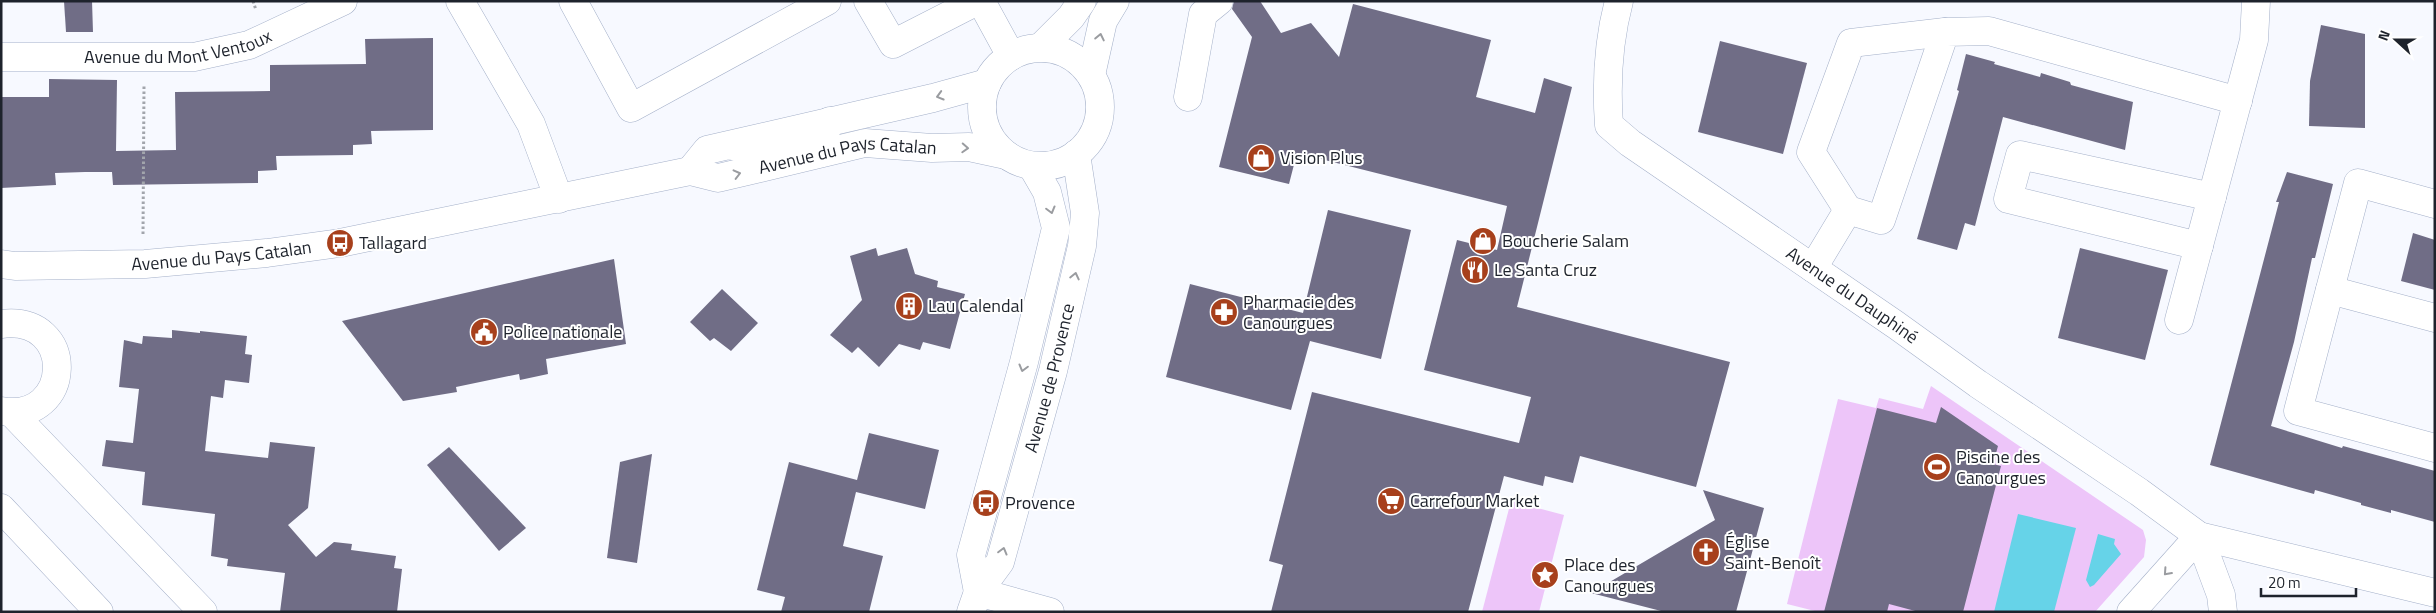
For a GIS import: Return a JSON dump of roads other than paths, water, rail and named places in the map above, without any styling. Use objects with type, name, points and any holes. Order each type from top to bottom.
[{"type":"street","name":"Avenue du Mont Ventoux","points":[[1,57],[194,57],[249,46],[343,1]]},
{"type":"street","points":[[460,1],[532,124],[559,199]]},
{"type":"street","points":[[572,1],[630,108],[828,1]]},
{"type":"street","points":[[868,1],[893,44],[977,1]]},
{"type":"street","points":[[981,1],[1011,56]]},
{"type":"street","points":[[1042,47],[1071,17],[1082,1]]},
{"type":"street","points":[[1091,75],[1103,21],[1115,1]]},
{"type":"street","points":[[1188,97],[1203,14],[1219,1]]},
{"type":"street","name":"Avenue du Dauphiné","points":[[1618,1],[1612,27],[1606,90],[1609,125],[1630,143],[1978,384],[2139,492],[2199,536]]},
{"type":"street","points":[[2179,320],[2254,40],[2256,1]]},
{"type":"street","points":[[1945,32],[1881,220],[1848,210],[1811,152],[1851,43],[1945,32],[1988,31],[2238,101]]},
{"type":"street","points":[[1042,47],[1060,50],[1078,60],[1091,75],[1098,91],[1100,109],[1097,126],[1089,142],[1076,154],[1063,162],[1048,166],[1032,166],[1018,162],[1006,155],[992,141],[984,122],[982,102],[987,83],[997,67],[1011,56],[1026,49],[1042,47]]},
{"type":"street","name":"Avenue du Pays Catalan","points":[[690,171],[707,150],[933,98],[987,83]]},
{"type":"street","points":[[729,145],[816,154],[830,121]]},
{"type":"street","name":"Avenue du Pays Catalan","points":[[6,268],[145,264],[267,253],[340,243],[690,171],[718,178],[865,143],[932,148],[969,148],[1006,155]]},
{"type":"street","name":"Avenue de Provence","points":[[974,602],[1000,562],[1053,371],[1077,266],[1085,213],[1076,154]]},
{"type":"street","points":[[2199,246],[2008,199],[2020,155],[2212,198]]},
{"type":"street","name":"Avenue de Provence","points":[[974,602],[972,555],[1024,362],[1056,228],[1047,192],[1032,166]]},
{"type":"street","points":[[2435,204],[2358,183],[2298,411],[2435,448]]},
{"type":"street","points":[[1813,268],[1848,210]]},
{"type":"street","points":[[2330,290],[2435,318]]},
{"type":"street","points":[[1,324],[14,322],[28,325],[40,332],[50,342],[56,354],[58,369],[49,395],[38,405],[26,411],[7,412]]},
{"type":"street","points":[[7,412],[203,612]]},
{"type":"street","points":[[1,508],[99,612]]},
{"type":"street","points":[[2199,536],[2435,593]]},
{"type":"street","points":[[2131,612],[2199,536]]},
{"type":"street","points":[[2199,536],[2221,595],[2223,612]]},
{"type":"street","points":[[974,602],[1050,612]]},
{"type":"water","points":[[2018,514],[2076,528],[2054,612],[1994,612]]},
{"type":"water","points":[[2098,534],[2115,539],[2114,544],[2121,554],[2094,585],[2090,587],[2086,580]]},
{"type":"place","name":"Vision Plus","points":[[1261,158]]},
{"type":"place","name":"Boucherie Salam","points":[[1483,241]]},
{"type":"place","name":"Tallagard","points":[[340,243]]},
{"type":"place","name":"Le Santa Cruz","points":[[1475,270]]},
{"type":"place","name":"Lau Calendal","points":[[909,306]]},
{"type":"place","name":"Pharmacie des Canourgues","points":[[1224,312]]},
{"type":"place","name":"Police nationale","points":[[484,332]]},
{"type":"place","name":"Piscine des Canourgues","points":[[1937,467]]},
{"type":"place","name":"Carrefour Market","points":[[1391,501]]},
{"type":"place","name":"Provence","points":[[986,503]]},
{"type":"place","name":"Église Saint-Benoît","points":[[1706,552]]},
{"type":"place","name":"Place des Canourgues","points":[[1545,575]]}]
